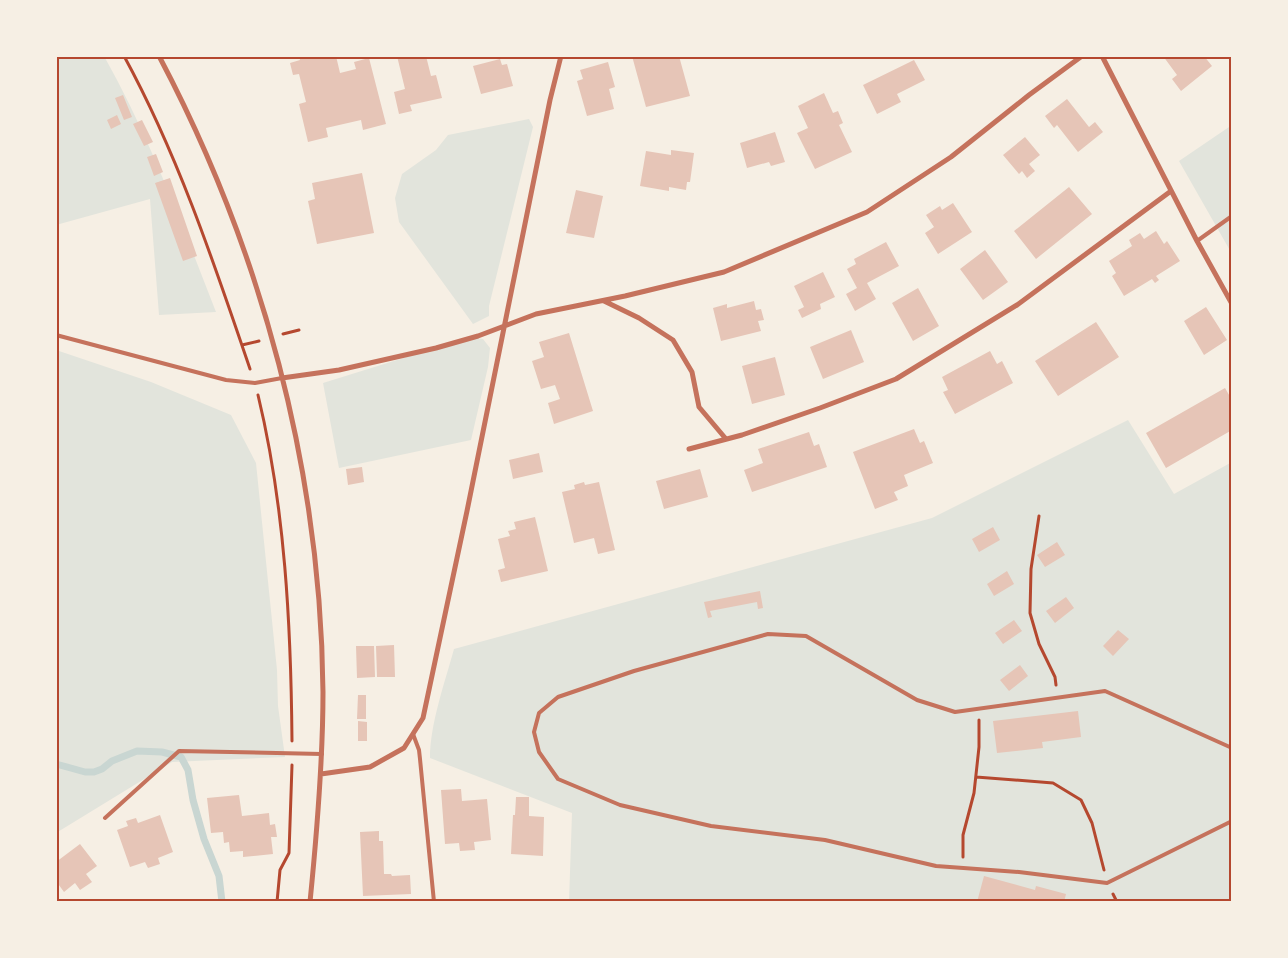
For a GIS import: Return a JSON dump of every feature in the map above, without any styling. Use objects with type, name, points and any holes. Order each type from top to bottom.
[{"type":"street","points":[[159,56],[196,132],[226,203],[254,279],[282,378],[302,474],[316,572],[323,691],[321,774],[310,902]]},
{"type":"street","points":[[321,774],[370,767],[404,748],[423,718],[561,56]]},
{"type":"street","points":[[282,378],[339,370],[436,348],[478,336],[505,324],[536,314],[603,301],[724,272],[867,212],[951,158],[1029,95],[1082,56]]},
{"type":"street","points":[[1102,56],[1171,191],[1232,304]]},
{"type":"street","points":[[689,449],[726,439],[820,408],[896,379],[1017,305],[1171,191]]},
{"type":"street","points":[[603,301],[640,318],[673,340],[692,372],[699,407],[726,439]]},
{"type":"lane","points":[[1198,241],[1232,216]]},
{"type":"lane","points":[[56,335],[226,380],[255,383],[282,378]]},
{"type":"lane","points":[[1232,748],[1105,691],[955,712],[916,700],[806,636],[768,634],[634,671],[558,696],[539,714],[534,732],[539,752],[558,779],[620,805],[711,826],[825,840],[936,866],[1019,872],[1107,883],[1232,821]]},
{"type":"lane","points":[[413,734],[420,754],[434,902]]},
{"type":"lane","points":[[105,818],[179,751],[322,754]]},
{"type":"path","points":[[124,56],[184,185],[214,262],[255,383],[268,437],[278,507],[286,588],[291,673],[292,753],[289,853],[280,870],[276,902]]},
{"type":"path","points":[[283,334],[299,330]]},
{"type":"path","points":[[242,345],[259,340]]},
{"type":"path","points":[[1039,516],[1031,569],[1030,613],[1039,644],[1055,677],[1058,697]]},
{"type":"path","points":[[962,868],[962,835],[974,793],[976,777],[979,747],[979,709]]},
{"type":"path","points":[[976,777],[1053,783],[1081,800],[1092,823],[1107,883],[1117,902]]},
{"type":"path","points":[[1226,902],[1232,901]]},
{"type":"shaded area","points":[[56,56],[104,56],[151,150],[216,312],[159,315],[150,199],[56,225]]},
{"type":"shaded area","points":[[529,119],[533,127],[489,306],[489,316],[473,324],[399,222],[395,198],[402,174],[436,150],[448,135]]},
{"type":"shaded area","points":[[1232,125],[1232,254],[1179,161]]},
{"type":"shaded area","points":[[471,337],[483,339],[490,348],[488,367],[471,440],[339,468],[323,383]]},
{"type":"shaded area","points":[[56,350],[151,382],[231,415],[256,463],[277,670],[278,706],[285,757],[172,762],[56,833]]},
{"type":"shaded area","points":[[1128,420],[1174,494],[1232,462],[1232,902],[569,902],[572,813],[430,758],[435,717],[454,649],[932,518]]},
{"type":"building","points":[[299,56],[336,56],[340,73],[356,69],[354,62],[369,58],[386,124],[363,130],[361,120],[326,128],[328,137],[308,142],[299,104],[306,102],[299,74],[293,75],[290,63],[300,60]]},
{"type":"building","points":[[397,56],[426,56],[431,76],[436,75],[442,98],[410,105],[412,111],[399,114],[394,92],[405,89]]},
{"type":"building","points":[[632,56],[679,56],[690,96],[646,107]]},
{"type":"building","points":[[1163,56],[1204,56],[1212,66],[1181,91],[1172,79],[1177,75]]},
{"type":"building","points":[[500,59],[502,65],[507,64],[513,86],[481,94],[473,66]]},
{"type":"building","points":[[914,60],[925,80],[897,94],[901,102],[877,114],[863,85]]},
{"type":"building","points":[[608,62],[615,87],[609,89],[614,109],[587,116],[577,81],[583,79],[580,70]]},
{"type":"building","points":[[824,93],[833,113],[838,111],[843,123],[839,125],[852,152],[815,169],[797,133],[808,128],[798,106]]},
{"type":"building","points":[[123,95],[132,117],[124,120],[115,98]]},
{"type":"building","points":[[1067,99],[1089,127],[1095,122],[1103,132],[1078,152],[1057,125],[1054,128],[1045,116]]},
{"type":"building","points":[[117,115],[121,124],[111,129],[107,120]]},
{"type":"building","points":[[142,120],[153,142],[144,146],[133,124]]},
{"type":"building","points":[[775,132],[785,162],[771,166],[769,162],[747,168],[740,143]]},
{"type":"building","points":[[1025,137],[1040,155],[1029,164],[1035,171],[1027,178],[1022,171],[1019,174],[1003,155]]},
{"type":"building","points":[[671,150],[694,153],[690,182],[687,182],[686,190],[669,187],[669,191],[640,186],[646,151],[671,155]]},
{"type":"building","points":[[156,154],[163,172],[154,176],[147,157]]},
{"type":"building","points":[[362,173],[374,233],[317,244],[308,201],[315,199],[312,183]]},
{"type":"building","points":[[170,178],[197,256],[183,261],[155,183]]},
{"type":"building","points":[[1069,187],[1092,214],[1036,259],[1014,231]]},
{"type":"building","points":[[576,190],[603,196],[594,238],[566,233]]},
{"type":"building","points":[[953,203],[972,232],[938,254],[925,233],[934,227],[926,215],[940,206],[942,210]]},
{"type":"building","points":[[1156,231],[1164,244],[1167,241],[1180,261],[1156,276],[1159,280],[1155,283],[1152,279],[1124,296],[1112,276],[1116,273],[1109,261],[1132,246],[1129,240],[1140,233],[1144,239]]},
{"type":"building","points":[[886,242],[899,266],[867,283],[876,299],[855,311],[846,294],[857,288],[847,269],[856,264],[854,259]]},
{"type":"building","points":[[985,250],[1008,282],[983,300],[960,269]]},
{"type":"building","points":[[823,272],[835,297],[820,304],[821,309],[802,318],[798,310],[804,307],[794,286]]},
{"type":"building","points":[[918,288],[939,326],[913,341],[892,303]]},
{"type":"building","points":[[754,301],[756,310],[761,309],[764,320],[758,321],[761,331],[721,341],[713,308],[727,304],[727,308]]},
{"type":"building","points":[[1206,307],[1227,340],[1204,355],[1184,321]]},
{"type":"building","points":[[1096,322],[1119,357],[1058,396],[1035,361]]},
{"type":"building","points":[[851,330],[864,362],[823,379],[810,347]]},
{"type":"building","points":[[569,333],[593,411],[554,424],[548,403],[560,399],[555,385],[541,389],[532,361],[544,357],[539,342]]},
{"type":"building","points":[[990,351],[997,364],[1002,361],[1013,383],[955,414],[943,392],[948,390],[942,377]]},
{"type":"building","points":[[775,357],[785,395],[752,404],[742,366]]},
{"type":"building","points":[[1225,388],[1232,400],[1232,430],[1166,468],[1146,433]]},
{"type":"building","points":[[914,429],[920,443],[924,441],[933,463],[904,475],[908,486],[894,492],[898,500],[875,509],[853,452]]},
{"type":"building","points":[[809,432],[814,446],[819,444],[827,467],[752,492],[744,470],[763,463],[758,449]]},
{"type":"building","points":[[539,453],[543,472],[513,479],[509,460]]},
{"type":"building","points":[[362,467],[364,482],[348,485],[346,469]]},
{"type":"building","points":[[700,469],[708,497],[664,509],[656,481]]},
{"type":"building","points":[[584,482],[585,485],[599,482],[615,550],[598,554],[594,538],[574,543],[562,492],[575,489],[574,485]]},
{"type":"building","points":[[535,517],[548,571],[501,582],[498,570],[505,568],[498,539],[510,536],[508,531],[516,529],[514,522]]},
{"type":"building","points":[[993,527],[1000,540],[979,552],[972,539]]},
{"type":"building","points":[[1057,542],[1065,555],[1045,567],[1037,555]]},
{"type":"building","points":[[1007,571],[1014,584],[994,596],[987,584]]},
{"type":"building","points":[[760,591],[763,608],[758,609],[757,602],[710,611],[712,617],[708,618],[704,602]]},
{"type":"building","points":[[1066,597],[1074,608],[1055,623],[1046,611]]},
{"type":"building","points":[[1014,620],[1022,631],[1003,644],[995,633]]},
{"type":"building","points":[[1118,630],[1129,639],[1113,656],[1103,646]]},
{"type":"building","points":[[394,645],[395,677],[377,677],[376,646]]},
{"type":"building","points":[[356,646],[374,646],[375,677],[357,678]]},
{"type":"building","points":[[1020,665],[1028,676],[1009,691],[1000,680]]},
{"type":"building","points":[[358,695],[366,695],[366,719],[357,719]]},
{"type":"building","points":[[1078,711],[1081,737],[1042,742],[1043,748],[997,753],[993,721]]},
{"type":"building","points":[[358,721],[367,722],[367,741],[358,741]]},
{"type":"building","points":[[461,789],[462,801],[487,799],[491,840],[474,842],[475,850],[460,851],[459,843],[445,844],[441,790]]},
{"type":"building","points":[[239,795],[242,816],[269,813],[270,825],[275,824],[277,837],[271,837],[273,854],[243,857],[243,851],[230,852],[229,842],[224,843],[223,832],[211,833],[207,798]]},
{"type":"building","points":[[516,797],[529,797],[529,816],[544,817],[543,856],[511,854]]},
{"type":"building","points":[[160,815],[173,852],[158,858],[160,864],[148,868],[145,862],[130,867],[117,830],[128,826],[126,821],[136,818],[138,823]]},
{"type":"building","points":[[379,831],[379,841],[383,841],[384,874],[391,874],[392,876],[410,875],[411,894],[363,896],[360,832]]},
{"type":"building","points":[[80,844],[97,866],[86,874],[92,882],[80,890],[75,883],[64,892],[56,881],[56,862]]},
{"type":"building","points":[[984,876],[1035,890],[1036,886],[1066,894],[1064,902],[977,902]]},
{"type":"waterway","points":[[56,764],[85,772],[94,772],[102,769],[112,761],[137,751],[162,752],[181,757],[188,770],[193,800],[204,839],[219,876],[222,902]]}]
